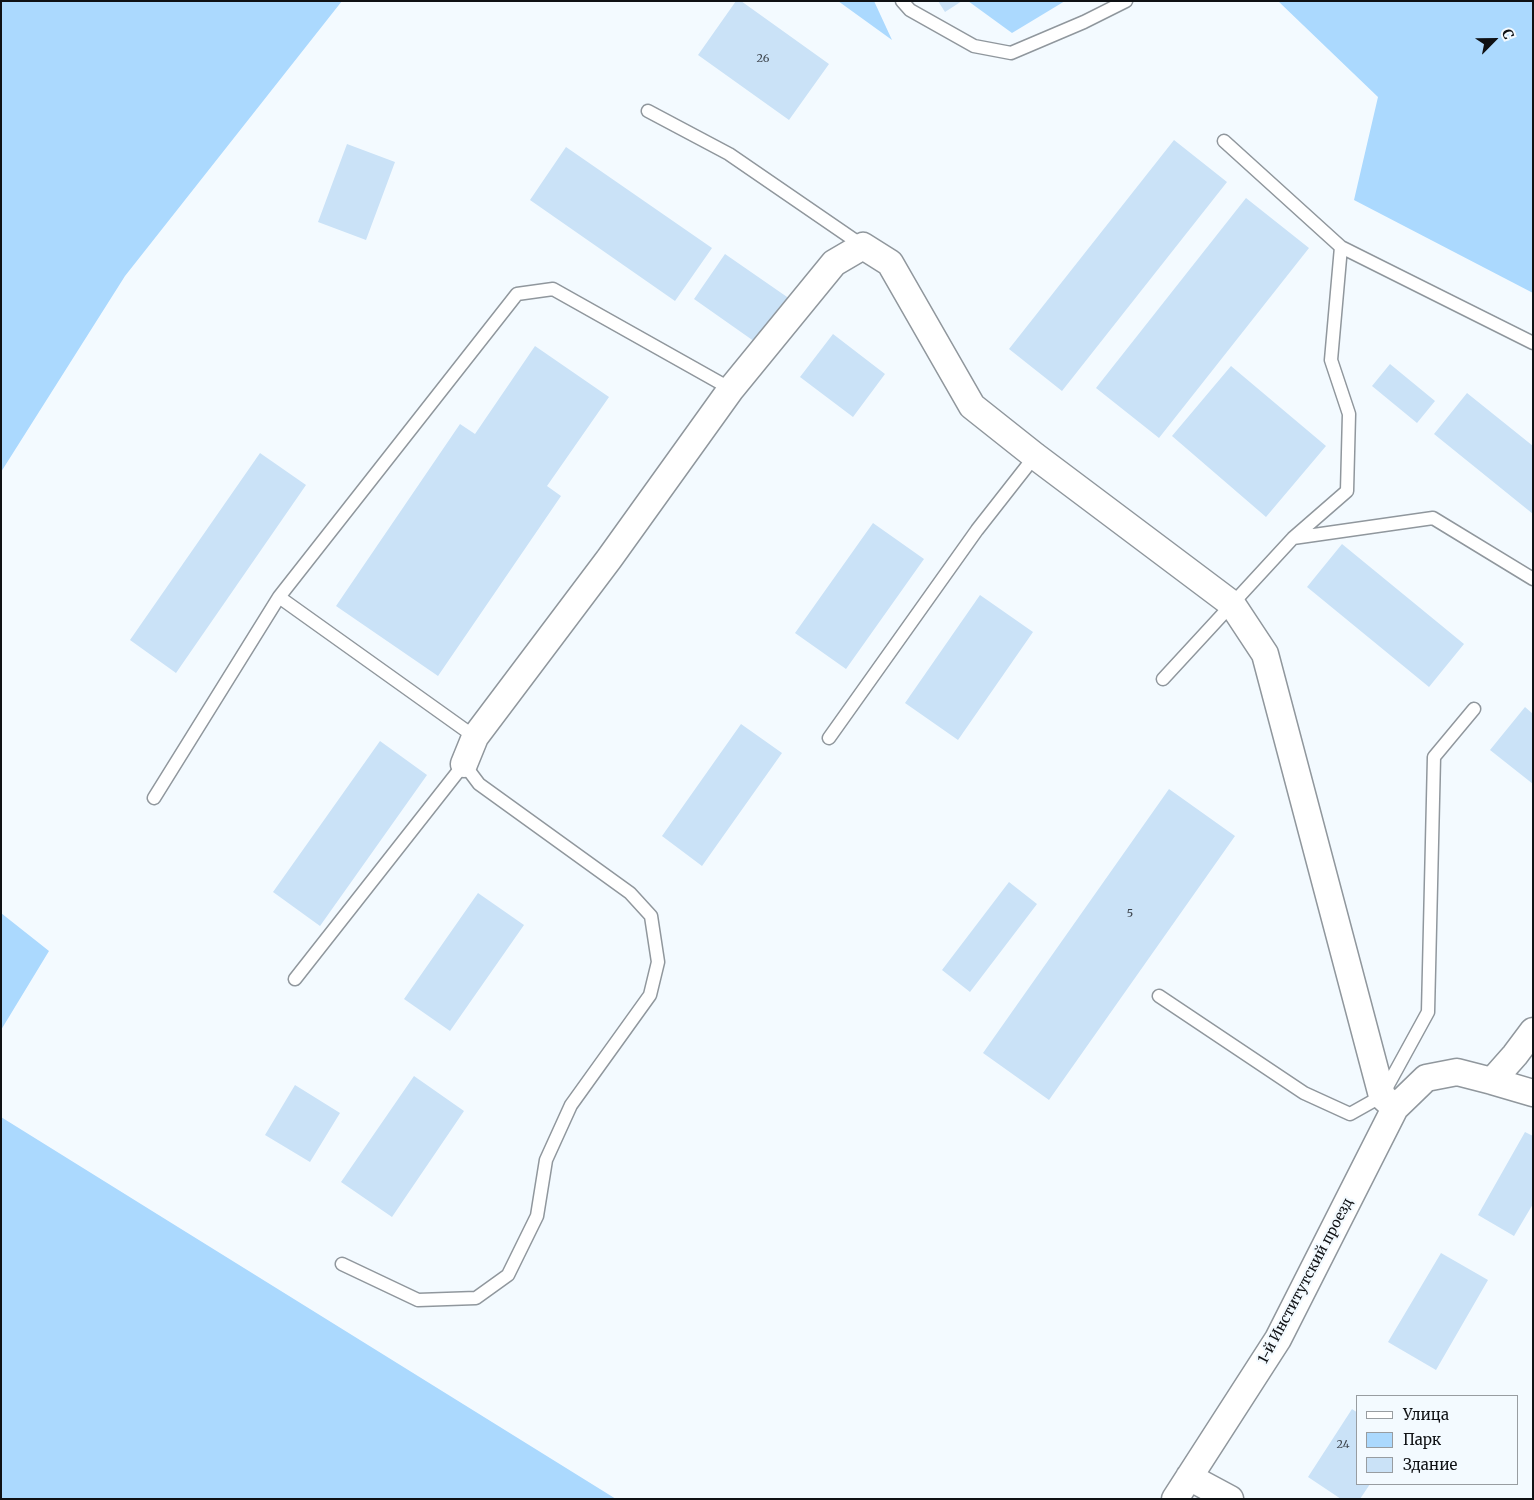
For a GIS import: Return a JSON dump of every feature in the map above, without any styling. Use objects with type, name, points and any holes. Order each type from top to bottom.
[{"type":"street","points":[[464,764],[475,737],[609,559],[731,389],[834,263],[863,246],[890,263],[972,406],[1035,456],[1232,604],[1265,654],[1388,1102]]},
{"type":"street","points":[[1492,1081],[1533,1031]]},
{"type":"street","name":"1-й Институтский проезд","points":[[1175,1499],[1278,1339],[1388,1102],[1426,1078],[1457,1072],[1533,1093]]},
{"type":"street","points":[[1189,1477],[1230,1499]]},
{"type":"lane","points":[[906,4],[974,46],[1011,53],[1084,22],[1126,1]]},
{"type":"lane","points":[[648,111],[729,154],[863,246]]},
{"type":"lane","points":[[1224,141],[1340,247],[1533,342]]},
{"type":"lane","points":[[1163,678],[1293,538],[1347,491],[1349,414],[1331,360],[1340,247]]},
{"type":"lane","points":[[154,798],[279,597],[517,294],[553,289],[731,389]]},
{"type":"lane","points":[[829,738],[977,530],[1035,456]]},
{"type":"lane","points":[[1293,538],[1433,518],[1533,579]]},
{"type":"lane","points":[[279,597],[475,737]]},
{"type":"lane","points":[[1159,996],[1304,1093],[1350,1114],[1388,1102],[1428,1012],[1434,757],[1474,709]]},
{"type":"lane","points":[[295,979],[464,764],[479,784],[630,893],[651,916],[658,962],[650,995],[571,1105],[546,1160],[537,1216],[508,1275],[476,1298],[418,1300],[342,1264]]},
{"type":"green space","points":[[1,1],[342,1],[125,276],[1,472]]},
{"type":"green space","points":[[838,1],[874,1],[892,40]]},
{"type":"green space","points":[[968,1],[1065,1],[1012,33]]},
{"type":"green space","points":[[1278,1],[1533,1],[1533,293],[1354,200],[1378,97]]},
{"type":"green space","points":[[1,913],[49,951],[1,1030]]},
{"type":"green space","points":[[1,1117],[157,1214],[616,1499],[1,1499]]},
{"type":"building","points":[[736,1],[741,1],[829,64],[789,120],[698,55]]},
{"type":"building","points":[[938,1],[962,1],[945,12]]},
{"type":"building","points":[[1174,140],[1227,182],[1062,391],[1009,349]]},
{"type":"building","points":[[347,144],[395,162],[366,240],[318,222]]},
{"type":"building","points":[[566,147],[712,248],[675,301],[530,200]]},
{"type":"building","points":[[1246,198],[1309,248],[1159,438],[1096,388]]},
{"type":"building","points":[[725,254],[790,299],[758,344],[694,299]]},
{"type":"building","points":[[833,334],[885,374],[853,417],[800,377]]},
{"type":"building","points":[[535,346],[609,397],[547,486],[561,496],[438,676],[336,606],[460,424],[475,434]]},
{"type":"building","points":[[1390,364],[1435,401],[1417,423],[1372,386]]},
{"type":"building","points":[[1231,366],[1326,446],[1266,517],[1172,436]]},
{"type":"building","points":[[1467,393],[1533,446],[1533,514],[1434,434]]},
{"type":"building","points":[[260,453],[306,485],[176,673],[130,640]]},
{"type":"building","points":[[873,523],[924,559],[846,669],[795,633]]},
{"type":"building","points":[[1342,544],[1464,644],[1429,687],[1307,587]]},
{"type":"building","points":[[980,595],[1033,632],[958,740],[905,703]]},
{"type":"building","points":[[1525,707],[1533,714],[1533,784],[1490,750]]},
{"type":"building","points":[[741,724],[782,753],[702,866],[662,836]]},
{"type":"building","points":[[380,741],[427,775],[320,926],[273,892]]},
{"type":"building","points":[[1169,789],[1235,836],[1049,1100],[983,1053]]},
{"type":"building","points":[[1009,882],[1037,904],[970,992],[942,970]]},
{"type":"building","points":[[478,893],[524,925],[450,1031],[404,999]]},
{"type":"building","points":[[414,1076],[464,1111],[392,1217],[341,1182]]},
{"type":"building","points":[[295,1085],[340,1113],[310,1162],[265,1135]]},
{"type":"building","points":[[1525,1132],[1533,1136],[1533,1204],[1514,1236],[1478,1215]]},
{"type":"building","points":[[1441,1253],[1488,1280],[1436,1370],[1388,1342]]},
{"type":"building","points":[[1352,1409],[1356,1412],[1356,1485],[1369,1485],[1360,1499],[1341,1499],[1308,1477]]}]
